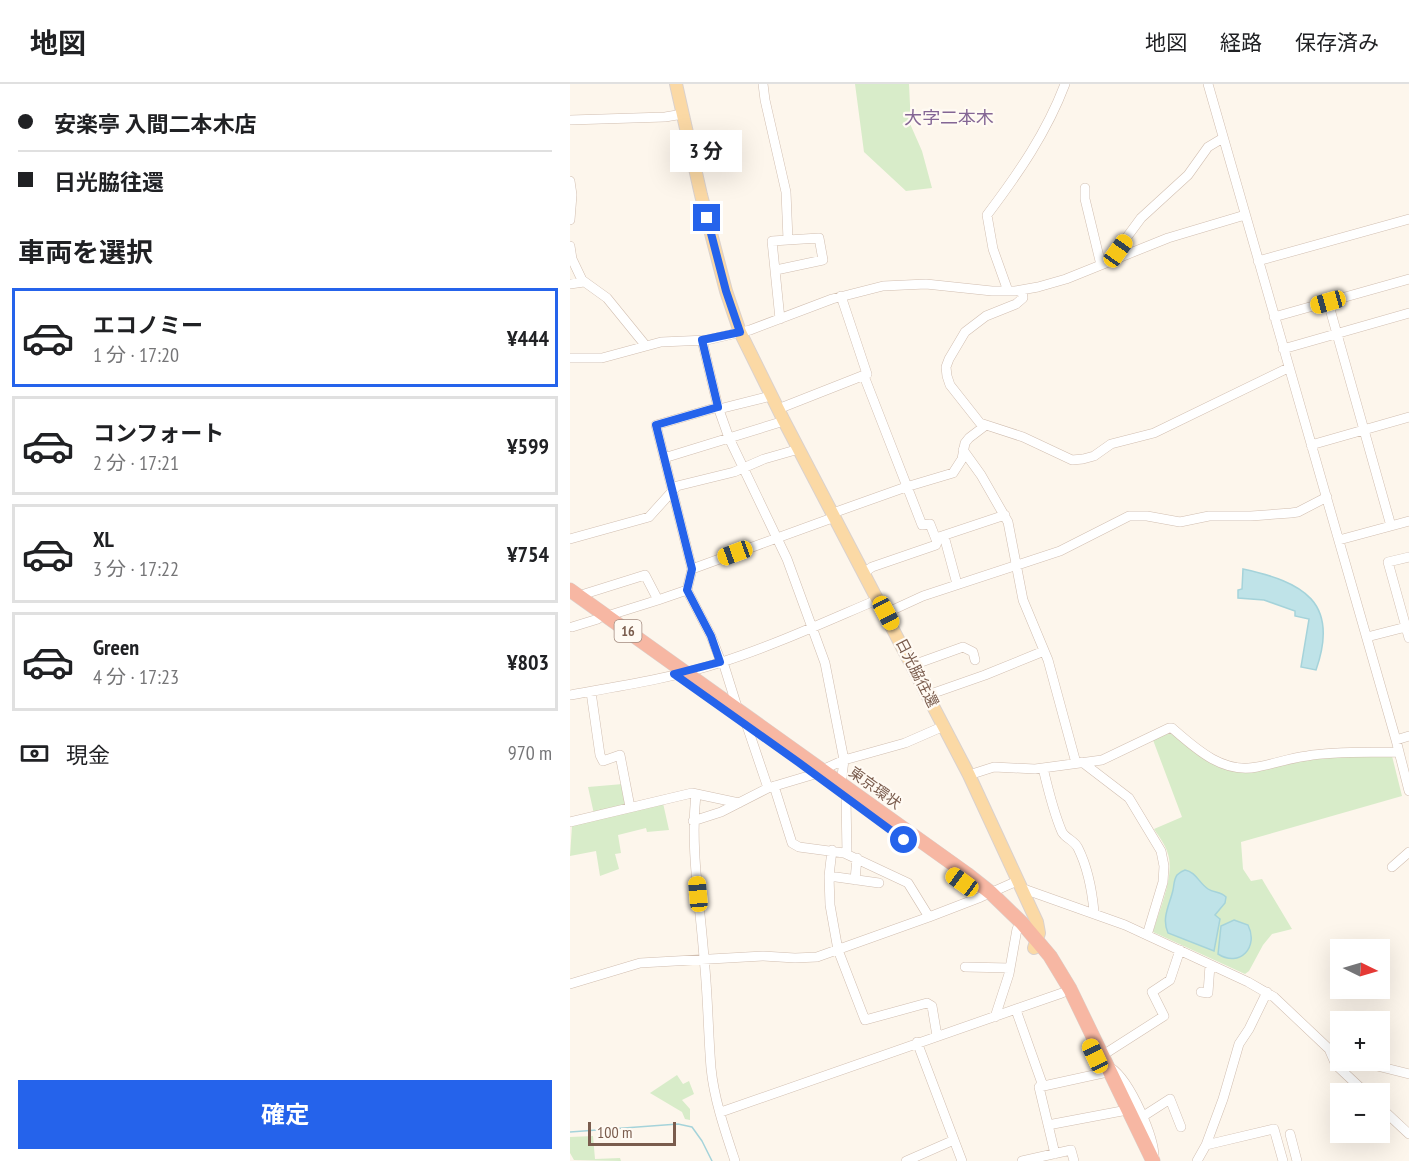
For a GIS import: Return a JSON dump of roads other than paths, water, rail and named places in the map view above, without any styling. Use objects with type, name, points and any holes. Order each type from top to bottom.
[{"type":"highway","name":"東京環状","points":[[573,595],[680,673],[747,726],[818,772]]},
{"type":"highway","name":"東京環状","points":[[680,673],[738,710],[818,772],[986,895],[1036,944],[1071,989],[1105,1065],[1154,1161]]},
{"type":"highway","name":"東京環状","points":[[986,895],[1017,929],[1036,944],[1105,1065],[1144,1161]]},
{"type":"main road","name":"日光脇往還","points":[[676,84],[726,291],[740,332],[771,396],[865,572],[969,775],[1037,922],[1036,944]]},
{"type":"street","points":[[763,84],[786,192],[788,240]]},
{"type":"street","points":[[1008,291],[993,249],[987,215],[1021,170],[1052,114],[1065,84]]},
{"type":"street","points":[[1208,84],[1409,791]]},
{"type":"street","points":[[570,120],[665,117],[683,114]]},
{"type":"street","points":[[1105,263],[1141,218],[1188,175],[1208,147],[1223,138]]},
{"type":"street","points":[[570,181],[570,220]]},
{"type":"street","points":[[1085,188],[1085,199],[1105,263]]},
{"type":"street","points":[[570,358],[602,358],[661,342],[702,340],[740,332],[841,296],[883,286],[910,283],[1008,291],[1022,290],[1050,284],[1168,238],[1245,215]]},
{"type":"street","points":[[1258,261],[1409,219]]},
{"type":"street","points":[[776,270],[823,260],[819,238],[772,241],[780,319]]},
{"type":"street","points":[[570,246],[576,269],[584,282],[607,298],[646,346]]},
{"type":"street","points":[[1274,317],[1409,279]]},
{"type":"street","points":[[570,284],[584,282]]},
{"type":"street","points":[[1022,290],[1023,298],[1016,304],[986,316],[965,332],[946,367],[950,385],[980,423],[1023,437],[1072,460],[1094,456],[1111,444],[1154,433],[1288,368]]},
{"type":"street","points":[[778,409],[867,374],[841,296]]},
{"type":"street","points":[[1328,302],[1391,526]]},
{"type":"street","points":[[1283,349],[1409,313]]},
{"type":"street","points":[[702,340],[729,438],[778,537],[825,663],[844,760],[847,854]]},
{"type":"street","points":[[864,376],[922,525],[930,524],[940,537],[957,584]]},
{"type":"street","points":[[738,710],[711,636],[687,590],[692,569],[656,425],[771,396]]},
{"type":"street","points":[[1311,445],[1409,417]]},
{"type":"street","points":[[664,458],[784,421]]},
{"type":"street","points":[[692,569],[906,487],[953,473],[962,459],[963,450],[969,438],[986,425]]},
{"type":"street","points":[[570,539],[649,517],[677,486],[744,468],[764,459],[799,449]]},
{"type":"street","points":[[963,450],[1005,515],[1023,600],[1044,651],[1079,763],[1128,798],[1161,850],[1164,866],[1163,882],[1147,934]]},
{"type":"street","points":[[886,613],[923,596],[1060,551],[1130,516],[1147,516],[1180,522],[1209,516],[1281,514],[1298,512],[1327,496]]},
{"type":"street","points":[[865,572],[872,567],[936,545],[940,537],[1005,515]]},
{"type":"street","points":[[1339,540],[1409,520]]},
{"type":"street","points":[[1409,557],[1388,562],[1409,638]]},
{"type":"street","points":[[573,595],[645,575],[658,600]]},
{"type":"street","points":[[572,627],[687,590]]},
{"type":"street","points":[[570,695],[680,673],[722,662],[879,599]]},
{"type":"street","points":[[1366,637],[1406,627]]},
{"type":"street","points":[[913,665],[963,647],[973,652],[975,660]]},
{"type":"street","points":[[928,695],[1044,651]]},
{"type":"street","points":[[591,692],[600,755],[603,761],[620,755],[630,807]]},
{"type":"street","points":[[747,726],[792,843],[799,847],[847,854],[908,883],[929,917]]},
{"type":"street","points":[[693,821],[721,812],[771,787],[818,772],[844,760],[905,743],[944,726]]},
{"type":"street","points":[[969,775],[994,767],[1044,768],[1102,760],[1169,728],[1172,728],[1202,753],[1220,763],[1243,768],[1256,768],[1310,755],[1399,752]]},
{"type":"street","points":[[1396,740],[1409,736]]},
{"type":"street","points":[[1044,768],[1063,833],[1078,849],[1088,874],[1094,912]]},
{"type":"street","points":[[570,822],[692,792],[739,803]]},
{"type":"street","points":[[696,794],[693,821],[705,960],[711,1069],[735,1161]]},
{"type":"street","points":[[832,850],[829,876],[830,905],[838,950],[865,1020],[927,1003],[932,1006],[937,1036]]},
{"type":"street","points":[[1392,867],[1409,852]]},
{"type":"street","points":[[855,880],[857,858]]},
{"type":"street","points":[[829,876],[879,883]]},
{"type":"street","points":[[570,984],[640,963],[763,956],[805,958],[838,950],[1019,885],[1147,934],[1267,992],[1286,1007],[1329,1049],[1336,1065],[1355,1083]]},
{"type":"street","points":[[995,1017],[1010,968],[1017,929]]},
{"type":"street","points":[[1055,1154],[1039,1087],[1105,1065],[1164,1016],[1152,992],[1170,980],[1180,950]]},
{"type":"street","points":[[1201,992],[1208,993],[1210,965]]},
{"type":"street","points":[[965,967],[1010,968]]},
{"type":"street","points":[[1197,1161],[1223,1099],[1239,1044],[1250,1029],[1267,992]]},
{"type":"street","points":[[721,1112],[1062,993]]},
{"type":"street","points":[[1016,1010],[1043,1086]]},
{"type":"street","points":[[917,1042],[962,1161]]},
{"type":"street","points":[[1105,1065],[1118,1074],[1134,1098],[1155,1149],[1154,1161]]},
{"type":"street","points":[[1390,1069],[1409,1074]]},
{"type":"street","points":[[1142,1117],[1170,1099],[1181,1127]]},
{"type":"street","points":[[1048,1125],[1122,1111]]},
{"type":"street","points":[[1390,1116],[1409,1134]]},
{"type":"street","points":[[1206,1144],[1275,1129],[1283,1161]]},
{"type":"street","points":[[1290,1134],[1298,1161]]},
{"type":"street","points":[[906,1161],[954,1140]]},
{"type":"street","points":[[1022,1161],[1071,1150],[1074,1161]]},
{"type":"water","points":[[1243,569],[1283,581],[1299,589],[1311,599],[1319,612],[1323,627],[1322,647],[1316,670],[1301,667],[1309,619],[1295,616],[1295,611],[1264,600],[1238,598],[1238,590],[1242,589]]},
{"type":"water","points":[[1185,870],[1192,873],[1208,889],[1226,897],[1225,903],[1215,915],[1220,919],[1214,951],[1168,933],[1165,922],[1175,880],[1177,875]]},
{"type":"water","points":[[1234,920],[1248,925],[1251,941],[1249,948],[1240,957],[1226,958],[1218,954],[1221,926]]},
{"type":"waterway","points":[[570,1132],[678,1124],[692,1127],[712,1161]]},
{"type":"district","name":"大字二本木","points":[[949,118]]}]
